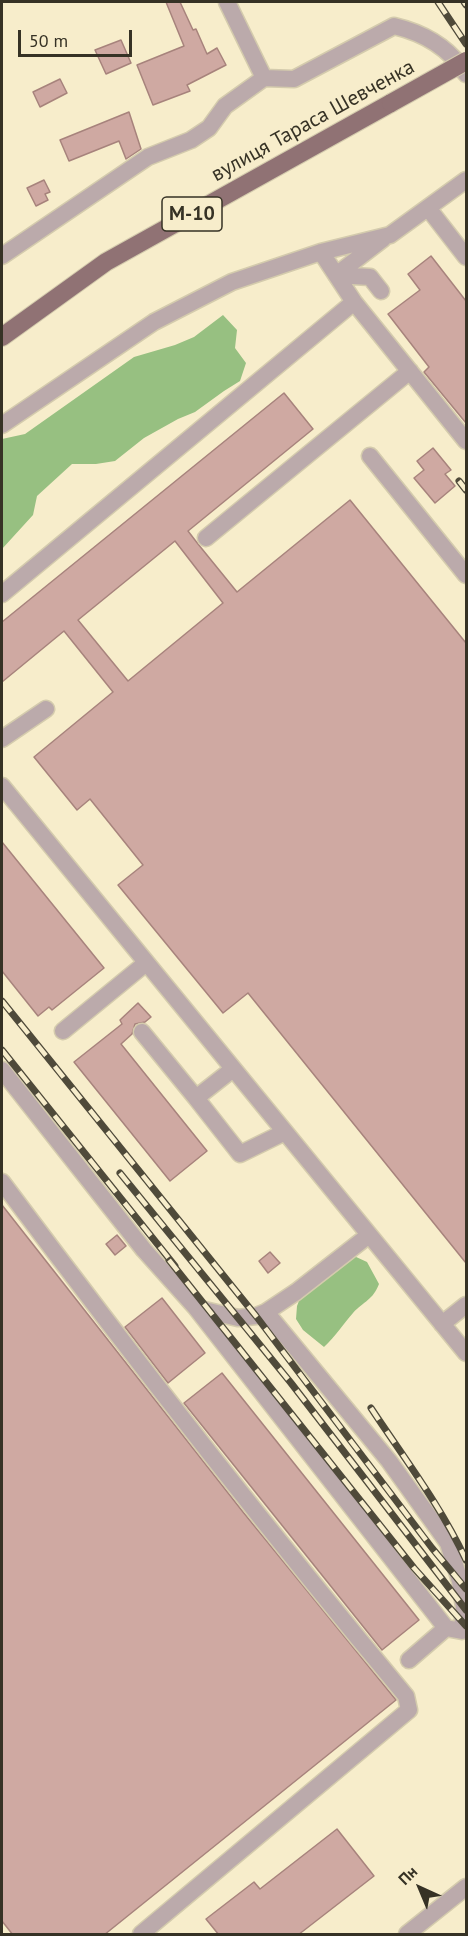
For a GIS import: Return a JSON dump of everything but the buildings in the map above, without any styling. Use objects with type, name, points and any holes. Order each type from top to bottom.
[{"type":"main road","name":"вулиця Тараса Шевченка","points":[[2,337],[106,262],[466,62]]},
{"type":"street","points":[[227,2],[264,78]]},
{"type":"street","points":[[2,256],[148,157],[191,140],[209,128],[225,106],[264,78],[294,79],[394,26],[416,31],[433,41],[453,57],[466,74]]},
{"type":"street","points":[[336,275],[466,180]]},
{"type":"street","points":[[428,208],[466,257]]},
{"type":"street","points":[[2,425],[154,322],[232,282],[321,252],[390,235]]},
{"type":"street","points":[[321,252],[354,302],[466,441]]},
{"type":"street","points":[[336,275],[370,277],[381,291]]},
{"type":"street","points":[[2,594],[354,302]]},
{"type":"street","points":[[206,538],[410,371]]},
{"type":"street","points":[[370,456],[466,575]]},
{"type":"street","points":[[2,739],[46,709]]},
{"type":"street","points":[[2,786],[466,1353]]},
{"type":"street","points":[[63,1031],[146,963]]},
{"type":"street","points":[[142,1032],[240,1154],[285,1132]]},
{"type":"street","points":[[196,1098],[233,1069]]},
{"type":"street","points":[[2,1070],[144,1250],[196,1308],[446,1628],[462,1631],[464,1607],[460,1581],[448,1543],[389,1461],[266,1312]]},
{"type":"street","points":[[2,1182],[110,1328],[339,1616],[406,1696],[409,1710],[141,1935]]},
{"type":"street","points":[[196,1308],[237,1318],[256,1316],[266,1312],[296,1292],[369,1235]]},
{"type":"street","points":[[442,1324],[466,1305]]},
{"type":"street","points":[[409,1660],[446,1628]]},
{"type":"street","points":[[407,1935],[466,1887]]},
{"type":"green space","points":[[223,315],[237,330],[235,348],[246,363],[240,381],[195,412],[144,438],[115,461],[72,464],[37,496],[33,515],[2,549],[2,439],[25,434],[134,357],[194,337]]},
{"type":"green space","points":[[354,1256],[367,1262],[379,1284],[371,1297],[353,1313],[324,1347],[303,1330],[296,1319],[297,1306],[302,1293]]},
{"type":"railway","points":[[438,2],[466,44]]},
{"type":"railway","points":[[459,481],[466,490]]},
{"type":"railway","points":[[2,1001],[256,1316],[432,1548],[466,1589]]},
{"type":"railway","points":[[2,1050],[175,1266]]},
{"type":"railway","points":[[120,1173],[291,1383],[466,1610]]},
{"type":"railway","points":[[169,1260],[414,1568],[466,1626]]},
{"type":"railway","points":[[371,1408],[434,1501],[466,1560]]}]
